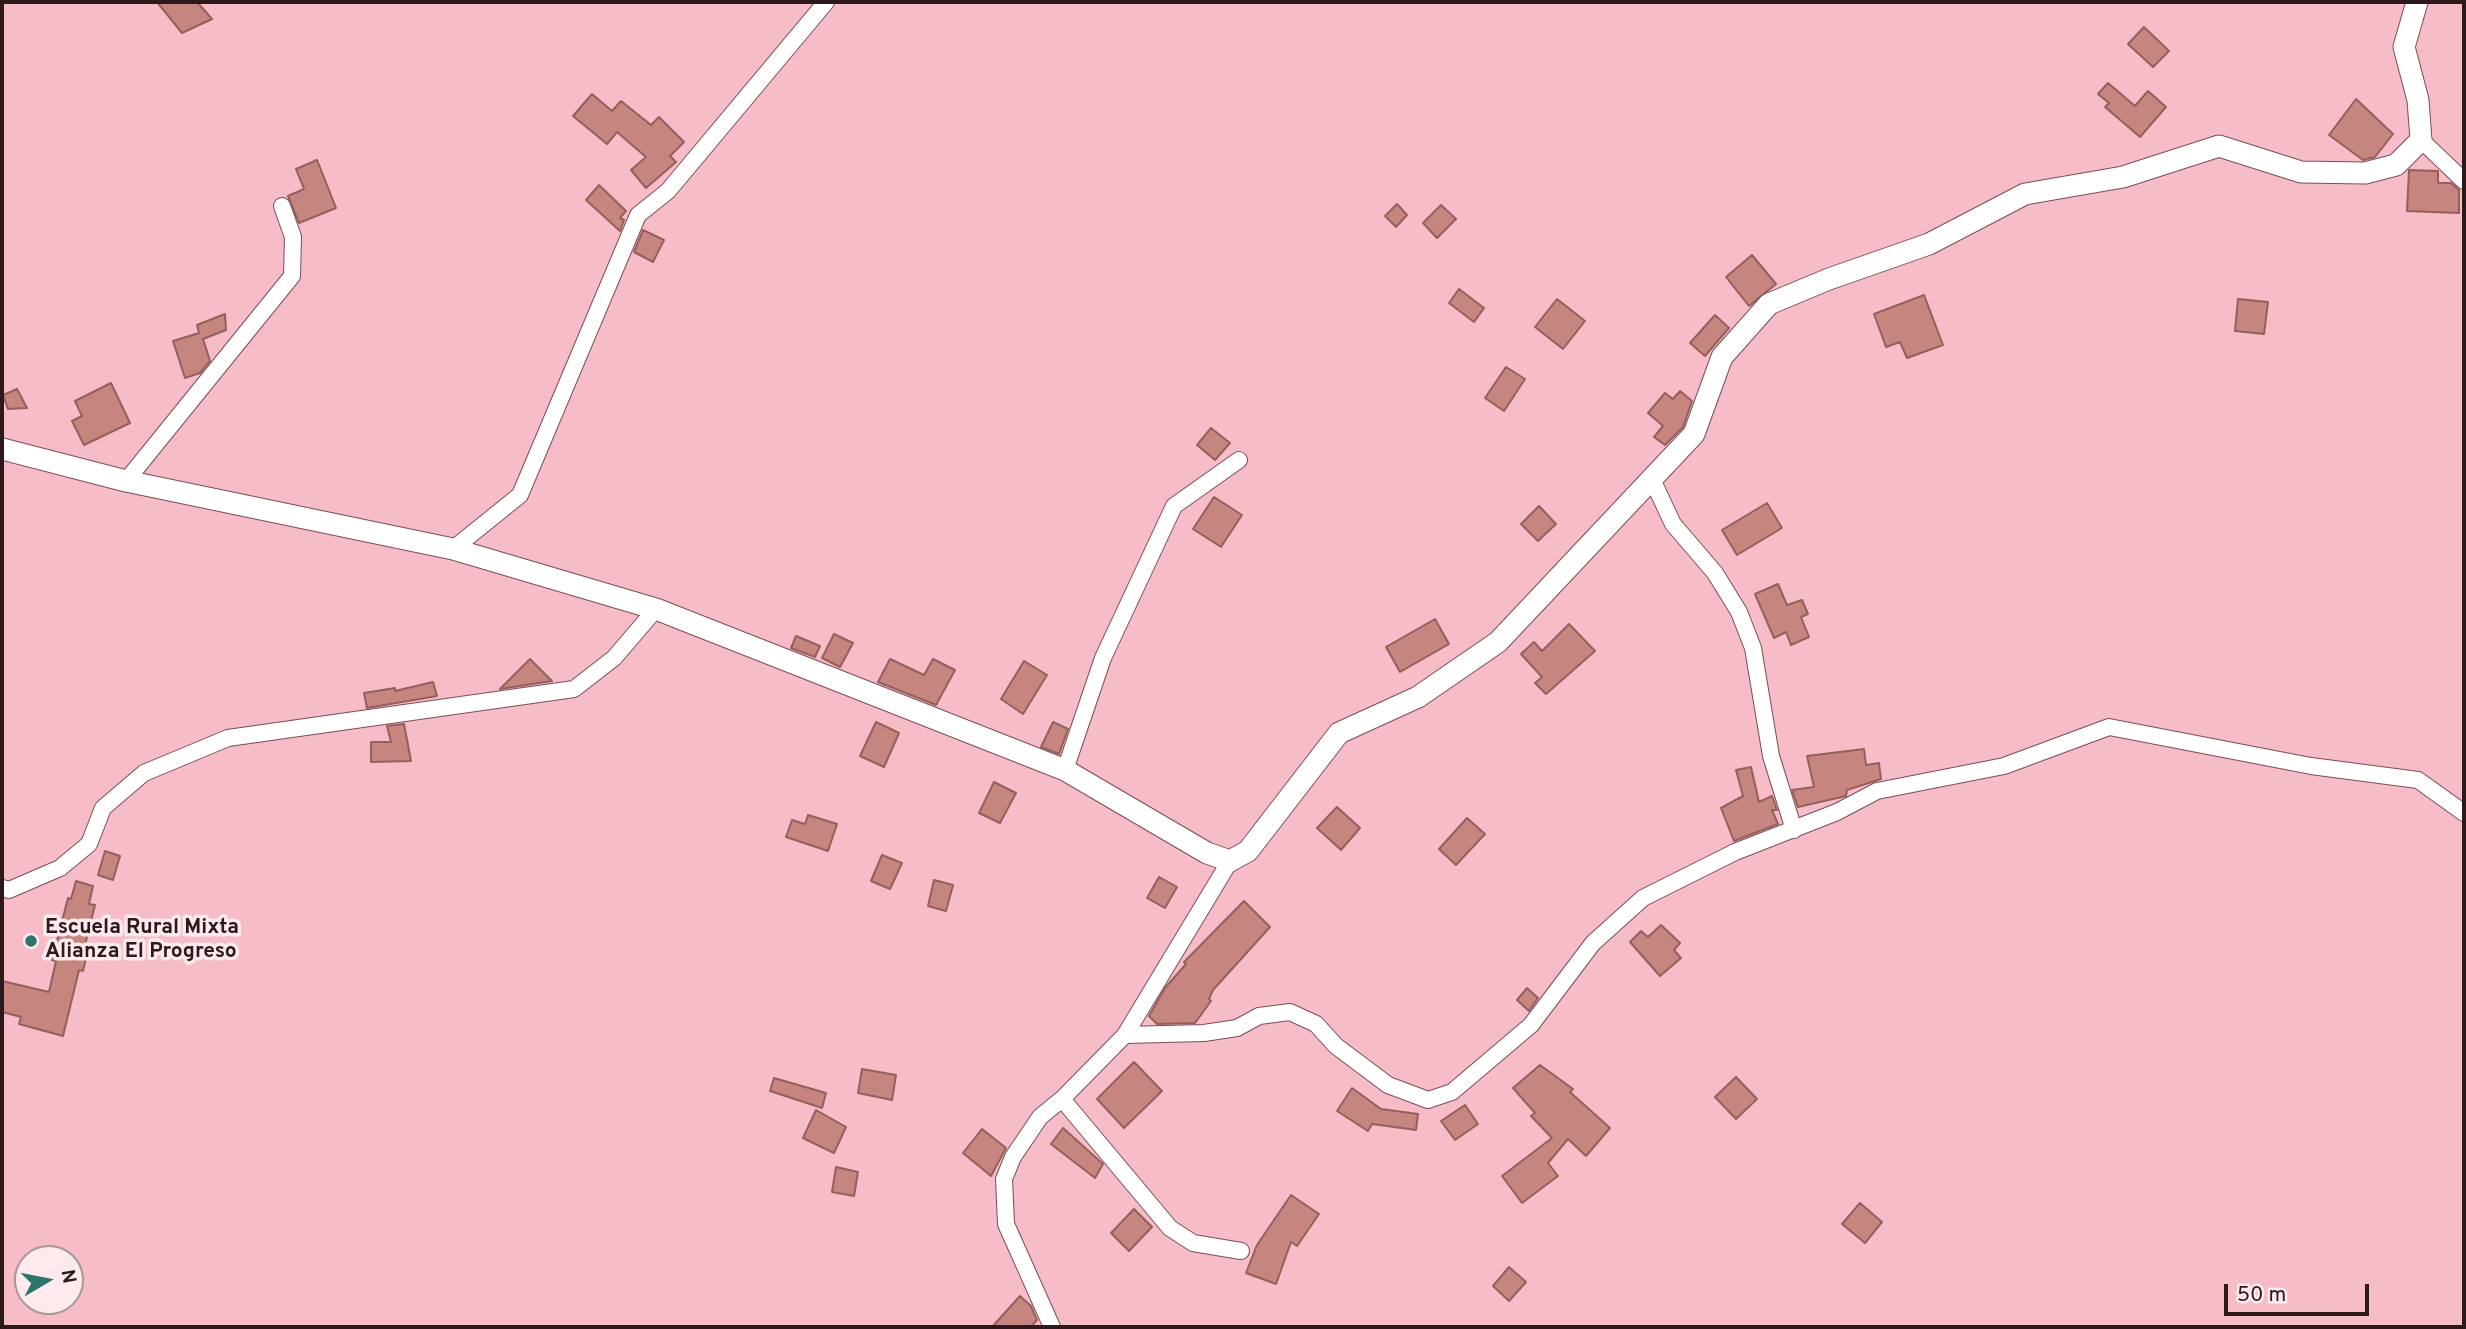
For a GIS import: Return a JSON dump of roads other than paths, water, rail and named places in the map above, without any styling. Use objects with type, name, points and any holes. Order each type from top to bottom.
[{"type":"street","points":[[453,549],[520,495],[638,215],[668,191],[826,2]]},
{"type":"street","points":[[2417,2],[2404,47],[2418,100],[2421,139],[2464,181]]},
{"type":"street","points":[[1052,1327],[1006,1224],[1003,1197],[1004,1179],[1013,1157],[1040,1117],[1062,1099],[1125,1035],[1230,860],[1248,851],[1339,733],[1418,697],[1498,642],[1694,434],[1722,357],[1769,304],[1829,279],[1929,244],[2025,194],[2123,177],[2219,146],[2301,172],[2365,173],[2396,165],[2421,139]]},
{"type":"street","points":[[126,481],[292,276],[293,237],[282,206]]},
{"type":"street","points":[[2,449],[126,481],[453,549],[656,609],[1065,769],[1208,853],[1230,860]]},
{"type":"street","points":[[1065,769],[1103,659],[1174,506],[1239,460]]},
{"type":"street","points":[[1651,477],[1673,524],[1715,572],[1739,611],[1753,648],[1771,756],[1794,830]]},
{"type":"street","points":[[2,888],[9,890],[60,868],[89,844],[103,808],[144,773],[228,738],[574,689],[614,658],[656,609]]},
{"type":"street","points":[[1125,1035],[1204,1033],[1237,1028],[1259,1016],[1290,1012],[1317,1024],[1336,1046],[1388,1085],[1428,1100],[1452,1092],[1531,1025],[1593,943],[1643,898],[1735,852],[1794,830],[1877,791],[2004,766],[2109,727],[2311,766],[2418,780],[2464,813]]},
{"type":"street","points":[[1062,1099],[1170,1228],[1193,1243],[1241,1251]]},
{"type":"place","name":"Escuela Rural Mixta Alianza El Progreso","points":[[31,941]]}]
